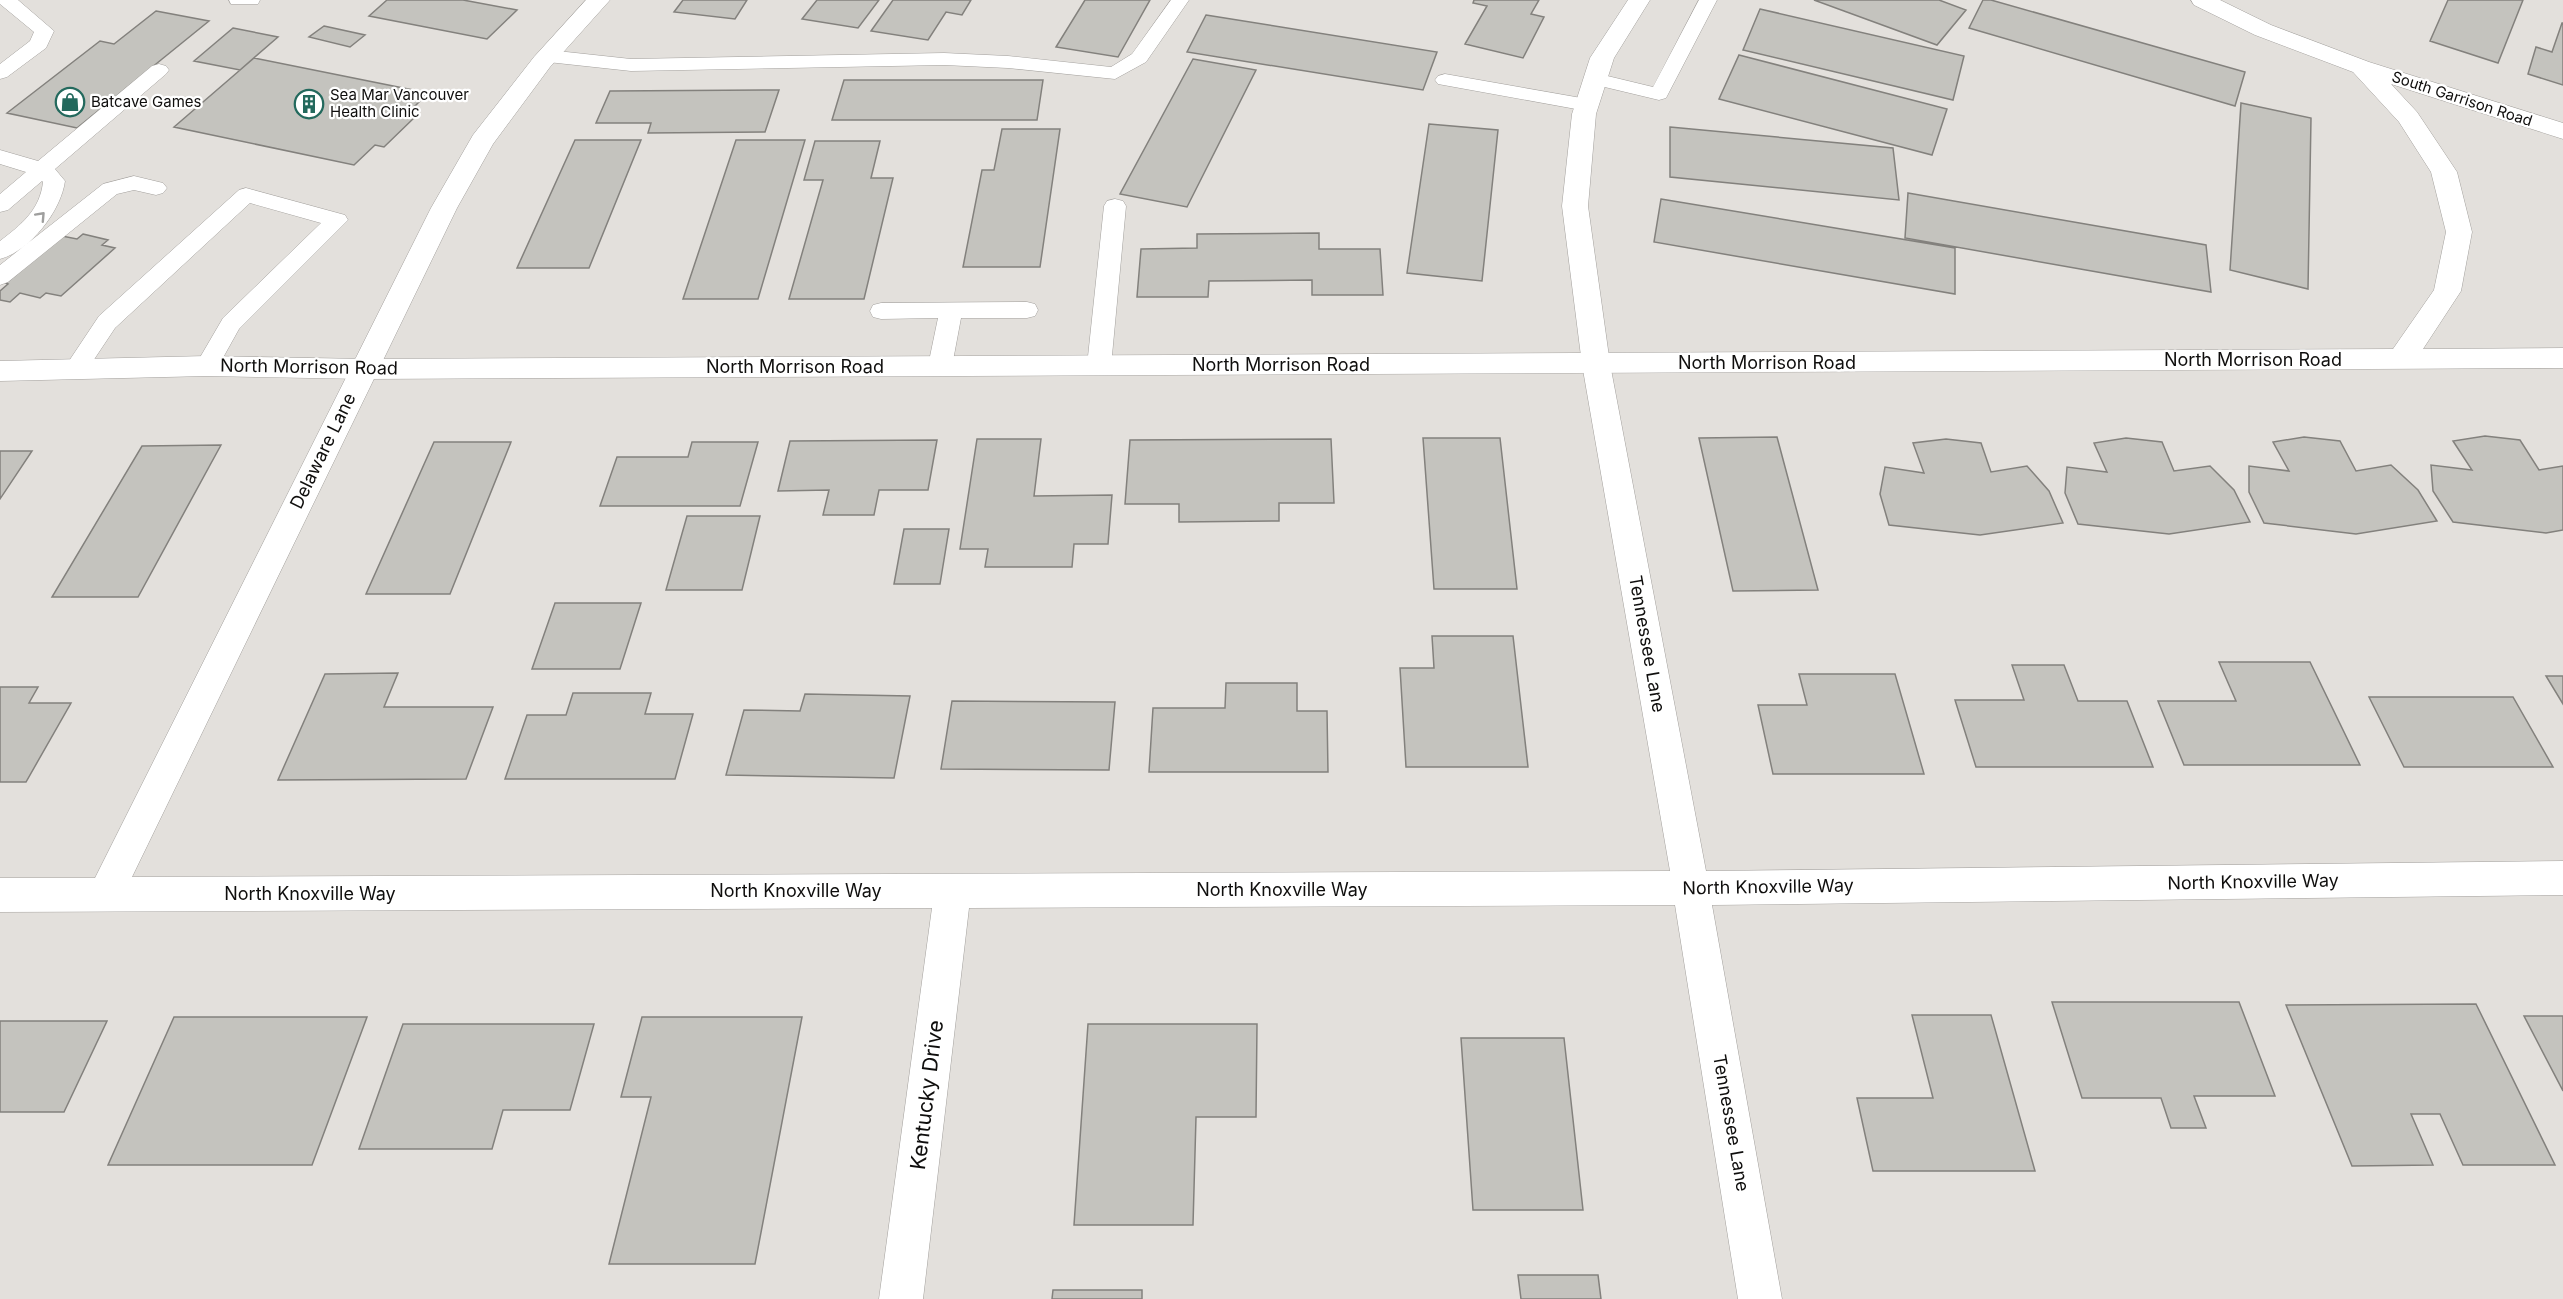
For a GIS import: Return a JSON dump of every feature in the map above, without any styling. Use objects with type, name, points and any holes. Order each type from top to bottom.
[{"type":"street","name":"Delaware Lane","points":[[105,895],[444,208],[482,141],[548,56],[599,0]]},
{"type":"street","name":"Tennessee Lane","points":[[1639,0],[1602,58],[1595,79],[1587,105],[1575,206],[1596,364],[1691,888],[1760,1299]]},
{"type":"street","name":"South Garrison Road","points":[[2202,0],[2263,30],[2361,67],[2563,131]]},
{"type":"street","points":[[2361,67],[2408,117],[2444,172],[2459,232],[2447,291],[2401,359]]},
{"type":"street","name":"North Morrison Road","points":[[0,371],[207,366],[364,369],[2563,358]]},
{"type":"street","name":"North Knoxville Way","points":[[0,895],[1691,888],[2563,879]]},
{"type":"street","name":"Kentucky Drive","points":[[901,1299],[953,891]]},
{"type":"lane","points":[[0,73],[39,44],[44,31],[6,0]]},
{"type":"lane","points":[[238,0],[251,0]]},
{"type":"lane","points":[[548,56],[631,65],[955,60],[1008,62],[1115,73],[1139,58],[1180,0]]},
{"type":"lane","points":[[1595,79],[1659,94],[1708,0]]},
{"type":"lane","points":[[0,205],[159,70]]},
{"type":"lane","points":[[1445,80],[1587,105]]},
{"type":"lane","points":[[0,157],[44,170],[54,181],[54,194],[48,209],[29,229],[0,252]]},
{"type":"lane","points":[[0,277],[110,189],[134,183],[156,188]]},
{"type":"lane","points":[[75,370],[107,322],[246,195],[337,220],[231,324],[207,366]]},
{"type":"lane","points":[[1099,366],[1115,206]]},
{"type":"lane","points":[[940,366],[951,310]]},
{"type":"lane","points":[[881,311],[1027,310]]},
{"type":"building","points":[[387,0],[463,0],[517,10],[487,39],[369,16]]},
{"type":"building","points":[[683,0],[747,0],[735,19],[674,12]]},
{"type":"building","points":[[817,0],[879,0],[858,28],[802,19]]},
{"type":"building","points":[[893,0],[971,0],[962,15],[946,12],[928,40],[871,31]]},
{"type":"building","points":[[1085,0],[1150,0],[1118,57],[1056,47]]},
{"type":"building","points":[[1474,0],[1539,0],[1531,14],[1544,17],[1523,58],[1465,44],[1487,6],[1473,3]]},
{"type":"building","points":[[1814,0],[1939,0],[1966,10],[1937,45]]},
{"type":"building","points":[[1983,0],[1991,0],[2245,72],[2235,106],[1969,28]]},
{"type":"building","points":[[2448,0],[2523,0],[2498,63],[2430,41]]},
{"type":"building","points":[[1760,9],[1964,56],[1953,100],[1743,50]]},
{"type":"building","points":[[156,11],[209,21],[77,128],[7,113],[100,41],[114,44]]},
{"type":"building","points":[[1206,15],[1437,52],[1423,90],[1187,52]]},
{"type":"building","points":[[2562,23],[2563,85],[2528,74],[2536,47],[2552,52]]},
{"type":"building","points":[[324,26],[365,35],[350,47],[309,37]]},
{"type":"building","points":[[233,28],[278,37],[240,70],[194,61]]},
{"type":"building","points":[[1739,55],[1947,109],[1932,155],[1719,99]]},
{"type":"building","name":"Sea Mar Vancouver Health Clinic","points":[[254,58],[428,93],[406,115],[415,117],[384,147],[375,145],[354,165],[174,127]]},
{"type":"building","points":[[1193,59],[1256,70],[1187,207],[1120,194]]},
{"type":"building","points":[[844,80],[1043,80],[1037,120],[832,120]]},
{"type":"building","points":[[779,90],[765,132],[648,133],[651,123],[596,123],[610,91]]},
{"type":"building","points":[[2241,103],[2311,118],[2308,289],[2230,270]]},
{"type":"building","points":[[1429,124],[1498,130],[1482,281],[1407,273]]},
{"type":"building","points":[[1670,127],[1893,148],[1899,200],[1670,177]]},
{"type":"building","points":[[1002,129],[1060,129],[1040,267],[963,267],[982,170],[994,170]]},
{"type":"building","points":[[575,140],[641,140],[589,268],[517,268]]},
{"type":"building","points":[[736,140],[805,140],[758,299],[683,299]]},
{"type":"building","points":[[815,141],[880,141],[871,178],[893,178],[864,299],[789,299],[823,180],[804,180]]},
{"type":"building","points":[[1908,193],[2206,245],[2211,292],[1905,238]]},
{"type":"building","points":[[1661,199],[1955,248],[1955,294],[1654,242]]},
{"type":"building","points":[[1319,233],[1319,249],[1380,249],[1383,295],[1312,295],[1312,280],[1209,281],[1208,297],[1137,297],[1141,249],[1197,248],[1197,234]]},
{"type":"building","points":[[83,234],[108,240],[102,245],[115,248],[61,296],[46,293],[40,298],[20,293],[10,302],[0,300],[0,291],[8,284],[6,283],[62,236],[77,239]]},
{"type":"building","points":[[2485,436],[2520,440],[2539,470],[2563,466],[2563,530],[2546,533],[2453,522],[2433,491],[2431,465],[2472,470],[2453,441]]},
{"type":"building","points":[[1777,437],[1818,590],[1733,591],[1699,438]]},
{"type":"building","points":[[2304,437],[2340,441],[2356,471],[2391,465],[2418,490],[2437,521],[2356,534],[2264,523],[2249,492],[2249,466],[2289,471],[2273,442]]},
{"type":"building","points":[[1423,438],[1500,438],[1517,589],[1434,589]]},
{"type":"building","points":[[2126,438],[2162,442],[2174,471],[2210,466],[2234,490],[2250,522],[2169,534],[2078,524],[2065,493],[2067,467],[2107,472],[2094,443]]},
{"type":"building","points":[[977,439],[1041,439],[1034,496],[1112,495],[1108,544],[1074,544],[1072,567],[985,567],[988,549],[960,549]]},
{"type":"building","points":[[1331,439],[1334,503],[1279,503],[1279,521],[1179,522],[1179,504],[1125,504],[1130,440]]},
{"type":"building","points":[[1946,439],[1981,443],[1991,472],[2027,466],[2049,491],[2063,523],[1980,535],[1889,525],[1880,494],[1885,467],[1924,473],[1913,443]]},
{"type":"building","points":[[937,440],[928,490],[879,490],[874,515],[823,515],[829,490],[778,491],[790,441]]},
{"type":"building","points":[[434,442],[511,442],[450,594],[366,594]]},
{"type":"building","points":[[692,442],[758,442],[740,506],[600,506],[617,457],[688,457]]},
{"type":"building","points":[[221,445],[138,597],[52,597],[142,446]]},
{"type":"building","points":[[0,451],[32,451],[0,499]]},
{"type":"building","points":[[687,516],[760,516],[742,590],[666,590]]},
{"type":"building","points":[[904,529],[949,529],[940,584],[894,584]]},
{"type":"building","points":[[555,603],[641,603],[620,669],[532,669]]},
{"type":"building","points":[[1432,636],[1513,636],[1528,767],[1406,767],[1400,668],[1434,668]]},
{"type":"building","points":[[2219,662],[2310,662],[2360,765],[2184,765],[2158,701],[2236,701]]},
{"type":"building","points":[[2012,665],[2064,665],[2078,701],[2127,701],[2153,767],[1976,767],[1955,700],[2024,700]]},
{"type":"building","points":[[398,673],[384,707],[493,707],[466,779],[278,780],[325,674]]},
{"type":"building","points":[[1799,674],[1895,674],[1924,774],[1773,774],[1758,705],[1807,705]]},
{"type":"building","points":[[2546,676],[2563,676],[2563,704]]},
{"type":"building","points":[[1226,683],[1297,683],[1297,711],[1327,711],[1328,772],[1149,772],[1153,708],[1225,708]]},
{"type":"building","points":[[0,687],[38,687],[29,703],[71,703],[26,782],[0,782]]},
{"type":"building","points":[[573,693],[651,693],[645,714],[693,714],[675,779],[505,779],[527,715],[566,715]]},
{"type":"building","points":[[805,694],[910,696],[894,778],[726,775],[744,710],[800,711]]},
{"type":"building","points":[[2369,697],[2513,697],[2553,767],[2404,767]]},
{"type":"building","points":[[952,701],[1115,702],[1109,770],[941,769]]},
{"type":"building","points":[[2052,1002],[2239,1002],[2275,1096],[2194,1096],[2206,1128],[2171,1128],[2161,1098],[2082,1098]]},
{"type":"building","points":[[2476,1004],[2555,1165],[2463,1165],[2440,1114],[2411,1114],[2433,1165],[2352,1166],[2286,1005]]},
{"type":"building","points":[[1912,1015],[1991,1015],[2035,1171],[1873,1171],[1857,1098],[1933,1098]]},
{"type":"building","points":[[2524,1016],[2563,1016],[2563,1091]]},
{"type":"building","points":[[174,1017],[367,1017],[312,1165],[108,1165]]},
{"type":"building","points":[[642,1017],[802,1017],[755,1264],[609,1264],[651,1097],[621,1097]]},
{"type":"building","points":[[0,1021],[107,1021],[64,1112],[0,1112]]},
{"type":"building","points":[[403,1024],[594,1024],[570,1110],[503,1110],[492,1149],[359,1149]]},
{"type":"building","points":[[1088,1024],[1257,1024],[1256,1117],[1196,1117],[1193,1225],[1074,1225]]},
{"type":"building","points":[[1461,1038],[1564,1038],[1583,1210],[1473,1210]]},
{"type":"building","points":[[1518,1275],[1598,1275],[1601,1299],[1521,1299]]},
{"type":"building","points":[[1053,1290],[1142,1290],[1142,1299],[1052,1299]]},
{"type":"place","name":"Batcave Games","points":[[70,102]]},
{"type":"place","name":"Sea Mar Vancouver Health Clinic","points":[[309,104]]}]
